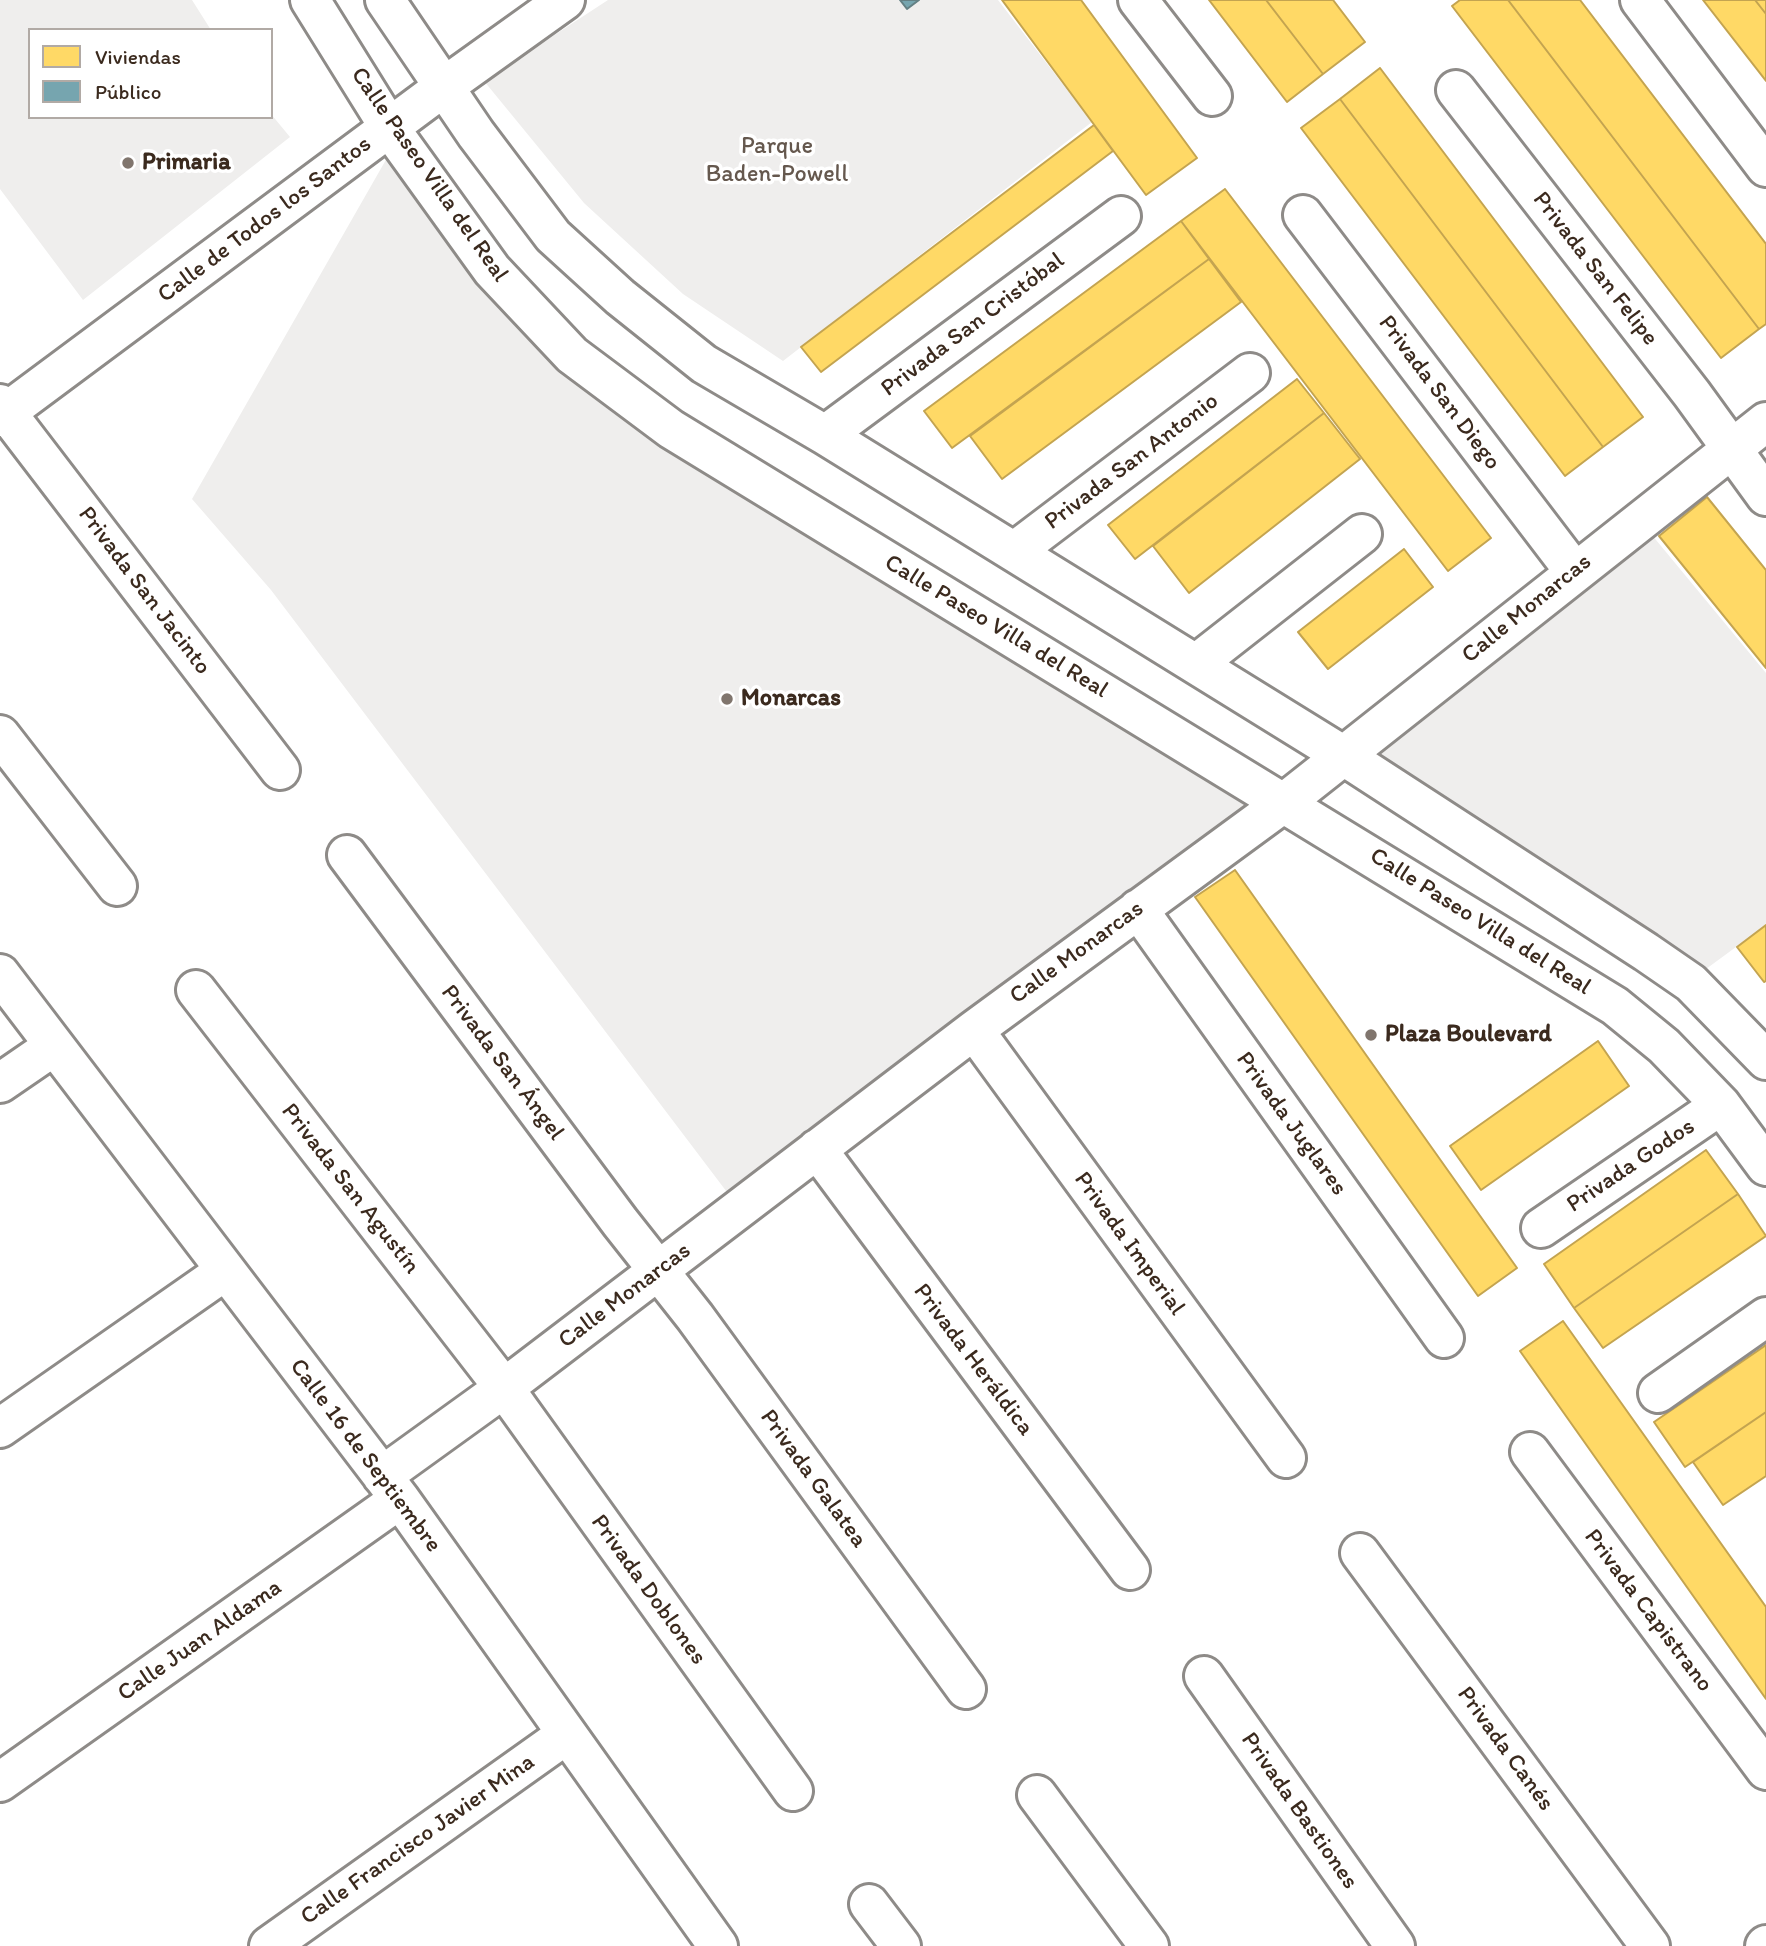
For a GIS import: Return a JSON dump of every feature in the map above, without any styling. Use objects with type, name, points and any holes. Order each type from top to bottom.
[{"type":"street","name":"Calle Paseo Villa del Real","points":[[310,0],[389,127],[492,270],[572,355],[671,429],[1615,1006],[1664,1046],[1721,1105],[1766,1166]]},
{"type":"street","points":[[385,0],[475,134],[553,236],[601,280],[704,364],[1015,551],[1344,756],[1690,983],[1766,1060]]},
{"type":"street","name":"Calle de Todos los Santos","points":[[2,411],[565,0]]},
{"type":"street","points":[[1138,0],[1212,96]]},
{"type":"street","points":[[1640,0],[1766,167]]},
{"type":"street","name":"Privada San Felipe","points":[[1456,90],[1692,394],[1766,496]]},
{"type":"street","name":"Privada San Diego","points":[[1303,215],[1574,571]]},
{"type":"street","name":"Privada San Cristóbal","points":[[825,435],[1121,216]]},
{"type":"street","name":"Privada San Antonio","points":[[1015,551],[1250,373]]},
{"type":"street","name":"Privada San Jacinto","points":[[2,411],[280,770]]},
{"type":"street","name":"Calle Monarcas","points":[[391,1488],[504,1388],[974,1030],[1284,802],[1766,422]]},
{"type":"street","points":[[1196,664],[1362,534]]},
{"type":"street","points":[[0,735],[117,886]]},
{"type":"street","name":"Privada San Ángel","points":[[347,855],[658,1271]]},
{"type":"street","name":"Privada Juglares","points":[[1138,909],[1444,1338]]},
{"type":"street","name":"Calle 16 de Septiembre","points":[[0,974],[391,1488],[718,1946]]},
{"type":"street","name":"Privada San Agustín","points":[[196,990],[504,1388]]},
{"type":"street","name":"Privada Imperial","points":[[974,1030],[1286,1458]]},
{"type":"street","points":[[0,1083],[54,1046]]},
{"type":"street","name":"Privada Godos","points":[[1541,1228],[1721,1105]]},
{"type":"street","name":"Privada Heráldica","points":[[817,1149],[1130,1570]]},
{"type":"street","points":[[0,1428],[225,1271]]},
{"type":"street","name":"Privada Galatea","points":[[658,1271],[695,1317],[966,1689]]},
{"type":"street","points":[[1658,1393],[1766,1317]]},
{"type":"street","name":"Privada Doblones","points":[[504,1388],[793,1791]]},
{"type":"street","name":"Privada Capistrano","points":[[1530,1452],[1766,1770]]},
{"type":"street","name":"Calle Juan Aldama","points":[[0,1782],[391,1488]]},
{"type":"street","name":"Privada Canés","points":[[1360,1553],[1650,1946]]},
{"type":"street","name":"Privada Bastiones","points":[[1204,1676],[1395,1946]]},
{"type":"street","name":"Calle Francisco Javier Mina","points":[[269,1946],[568,1734]]},
{"type":"street","points":[[1037,1795],[1149,1946]]},
{"type":"street","points":[[869,1903],[901,1946]]},
{"type":"shaded area","name":"Primaria","points":[[0,0],[192,0],[210,28],[28,28],[28,119],[273,119],[273,116],[290,137],[83,300],[0,189]]},
{"type":"shaded area","name":"Parque Baden-Powell","points":[[608,0],[900,0],[907,9],[919,0],[998,0],[1092,122],[783,361],[683,294],[584,203],[484,81]]},
{"type":"shaded area","name":"Monarcas","points":[[399,137],[571,356],[1273,807],[739,1208],[271,590],[192,499]]},
{"type":"shaded area","points":[[1642,523],[1766,673],[1766,925],[1691,980],[1347,756]]},
{"type":"building: Viviendas","points":[[1002,0],[1081,0],[1197,158],[1146,195]]},
{"type":"building: Viviendas","points":[[1209,0],[1266,0],[1323,74],[1287,102]]},
{"type":"building: Viviendas","points":[[1266,0],[1333,0],[1365,42],[1323,74]]},
{"type":"building: Viviendas","points":[[1460,0],[1508,0],[1759,329],[1721,358],[1452,6]]},
{"type":"building: Viviendas","points":[[1508,0],[1580,0],[1766,244],[1766,324],[1759,329]]},
{"type":"building: Viviendas","points":[[1703,0],[1755,0],[1766,14],[1766,81]]},
{"type":"building: Viviendas","points":[[1755,0],[1766,0],[1766,14]]},
{"type":"building: Viviendas","points":[[1380,68],[1643,417],[1603,447],[1340,99]]},
{"type":"building: Viviendas","points":[[1340,99],[1603,447],[1565,476],[1301,128]]},
{"type":"building: Viviendas","points":[[1094,125],[1113,151],[821,372],[801,347]]},
{"type":"building: Viviendas","points":[[1225,189],[1491,538],[1448,571],[1181,221]]},
{"type":"building: Viviendas","points":[[1181,221],[1209,259],[952,448],[924,411]]},
{"type":"building: Viviendas","points":[[1209,259],[1241,302],[1002,479],[970,436]]},
{"type":"building: Viviendas","points":[[1297,379],[1324,413],[1135,559],[1108,525]]},
{"type":"building: Viviendas","points":[[1324,413],[1360,459],[1189,593],[1153,546]]},
{"type":"building: Viviendas","points":[[1707,497],[1766,570],[1766,668],[1659,536]]},
{"type":"building: Viviendas","points":[[1404,549],[1433,587],[1328,669],[1298,632]]},
{"type":"building: Viviendas","points":[[1235,870],[1517,1268],[1478,1296],[1195,897]]},
{"type":"building: Viviendas","points":[[1766,925],[1766,981],[1764,982],[1737,947]]},
{"type":"building: Viviendas","points":[[1598,1041],[1629,1086],[1481,1190],[1450,1146]]},
{"type":"building: Viviendas","points":[[1706,1150],[1738,1194],[1574,1308],[1544,1264]]},
{"type":"building: Viviendas","points":[[1738,1194],[1766,1236],[1603,1348],[1574,1308]]},
{"type":"building: Viviendas","points":[[1563,1321],[1766,1607],[1766,1699],[1520,1351]]},
{"type":"building: Viviendas","points":[[1766,1345],[1766,1412],[1685,1467],[1654,1422]]},
{"type":"building: Viviendas","points":[[1766,1412],[1766,1476],[1723,1505],[1693,1462]]},
{"type":"building: Público","points":[[900,0],[919,0],[907,9]]},
{"type":"place","name":"Primaria","points":[[128,163]]},
{"type":"place","name":"Monarcas","points":[[727,699]]},
{"type":"place","name":"Plaza Boulevard","points":[[1371,1035]]}]
